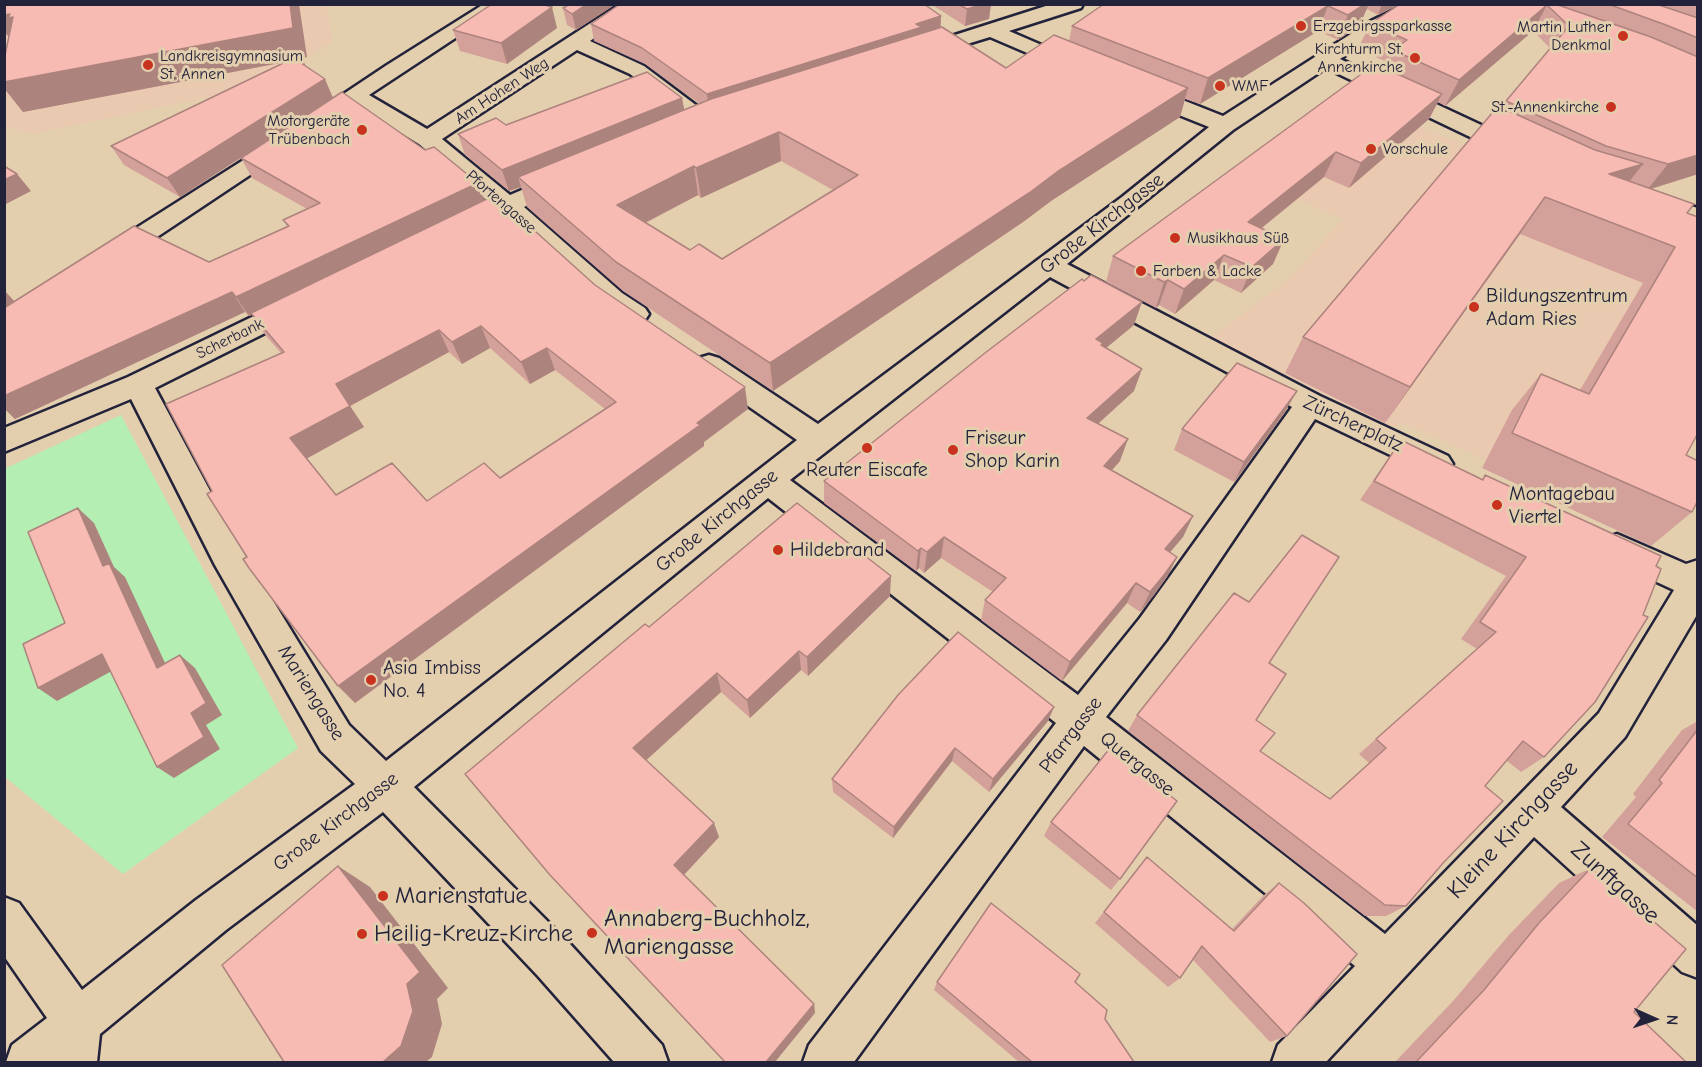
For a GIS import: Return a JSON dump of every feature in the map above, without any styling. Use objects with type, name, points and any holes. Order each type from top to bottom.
[{"type":"street","points":[[88,270],[394,69],[498,4]]},
{"type":"street","name":"Am Hohen Weg","points":[[427,139],[577,44],[634,4]]},
{"type":"street","points":[[898,60],[957,32],[993,31],[1074,4]]},
{"type":"street","name":"Große Kirchgasse","points":[[29,1062],[76,1043],[211,915],[385,786],[819,440],[1131,202],[1226,125],[1378,25],[1423,4]]},
{"type":"street","points":[[1357,15],[1378,25]]},
{"type":"street","points":[[993,31],[1095,74]]},
{"type":"street","points":[[577,44],[638,70],[706,121]]},
{"type":"street","points":[[1324,59],[1535,159]]},
{"type":"street","points":[[1128,87],[1226,125]]},
{"type":"street","name":"Pfortengasse","points":[[355,96],[427,139],[506,204],[612,299],[651,326]]},
{"type":"street","points":[[443,235],[506,204],[590,169]]},
{"type":"street","points":[[1621,193],[1698,216]]},
{"type":"street","name":"Zürcherplatz","points":[[1049,265],[1310,404],[1460,474]]},
{"type":"street","name":"Scherbank","points":[[4,441],[138,384],[317,297]]},
{"type":"street","points":[[691,352],[819,440]]},
{"type":"street","name":"Mariengasse","points":[[138,384],[227,555],[335,738],[385,786],[554,960],[645,1062]]},
{"type":"street","name":"Pfarrgasse","points":[[826,1062],[1082,720],[1153,629],[1310,404]]},
{"type":"street","name":"Quergasse","points":[[768,481],[1082,720],[1388,963]]},
{"type":"street","points":[[1588,534],[1697,579]]},
{"type":"street","name":"Kleine Kirchgasse","points":[[1295,1062],[1612,725],[1697,579]]},
{"type":"street","name":"Zunftgasse","points":[[1533,809],[1698,956]]},
{"type":"street","points":[[4,918],[76,1043]]},
{"type":"shaded area","name":"Landkreisgymnasium St. Annen","points":[[5,5],[326,5],[333,42],[252,88],[33,134],[5,127]]},
{"type":"shaded area","name":"Bildungszentrum Adam Ries","points":[[1345,96],[1697,240],[1697,420],[1665,540],[1405,424],[1392,427],[1211,338],[1291,277],[1343,219],[1296,199]]},
{"type":"green space","points":[[121,415],[298,748],[123,874],[5,777],[4,469]]},
{"type":"building","points":[[4,4],[290,4],[293,28],[4,82],[4,60],[13,17],[8,18],[10,14],[4,15]]},
{"type":"building","points":[[492,4],[541,4],[552,7],[501,43],[453,30]]},
{"type":"building","points":[[570,4],[587,4],[572,14],[563,8]]},
{"type":"building","points":[[620,4],[924,4],[941,16],[916,24],[922,27],[707,94],[642,48],[591,24]]},
{"type":"building","points":[[958,4],[984,4],[967,9]]},
{"type":"building","points":[[1104,4],[1365,4],[1348,15],[1328,6],[1208,78],[1072,26]]},
{"type":"building","name":"St.-Annenkirche","points":[[1400,4],[1554,4],[1651,37],[1698,57],[1698,155],[1668,164],[1606,146],[1506,101],[1569,26],[1547,5],[1459,80],[1393,50],[1407,40],[1370,24]]},
{"type":"building","points":[[1608,4],[1656,4],[1698,18],[1698,38],[1666,25]]},
{"type":"building","points":[[942,27],[1006,68],[1054,35],[1188,88],[1057,172],[1029,193],[770,363],[616,262],[518,177],[711,99]],"holes":[[[779,132],[858,175],[722,259],[699,244],[690,250],[617,205],[694,166],[696,168]]]},
{"type":"building","points":[[300,55],[301,63],[325,79],[167,178],[111,146]]},
{"type":"building","points":[[1375,64],[1442,94],[1361,163],[1336,152],[1248,222],[1284,239],[1252,267],[1224,255],[1184,289],[1168,280],[1164,282],[1113,256]]},
{"type":"building","points":[[647,72],[682,98],[502,170],[458,134],[496,118],[506,125]]},
{"type":"building","points":[[342,92],[425,150],[434,147],[478,183],[236,297],[232,292],[4,396],[4,308],[134,226],[209,262],[289,226],[283,220],[320,203],[241,158]]},
{"type":"building","points":[[1498,106],[1595,150],[1643,164],[1609,174],[1694,204],[1687,213],[1698,217],[1698,433],[1686,455],[1698,461],[1698,500],[1692,512],[1512,433],[1541,374],[1589,394],[1675,247],[1545,197],[1410,387],[1303,337]]},
{"type":"building","points":[[4,166],[17,174],[4,180]]},
{"type":"building","points":[[495,195],[595,285],[745,387],[697,423],[700,425],[338,686],[243,559],[247,557],[207,494],[212,491],[166,404],[284,352],[251,313]],"holes":[[[481,326],[521,362],[547,348],[616,402],[500,478],[484,463],[427,501],[392,463],[336,495],[290,438],[350,406],[336,384],[439,330],[452,342]]]},
{"type":"building","points":[[1091,275],[1142,302],[1096,339],[1103,343],[1101,345],[1142,369],[1087,418],[1128,439],[1104,466],[1193,516],[1165,549],[1177,557],[1150,592],[1136,583],[1070,662],[985,600],[1006,578],[944,537],[927,552],[921,548],[918,551],[824,481],[985,353],[1082,279],[1084,281]]},
{"type":"building","points":[[1237,363],[1297,391],[1244,462],[1182,429]]},
{"type":"building","points":[[1401,440],[1483,480],[1485,475],[1661,556],[1656,566],[1661,569],[1643,615],[1648,617],[1595,702],[1544,757],[1523,741],[1485,786],[1503,801],[1444,862],[1406,906],[1385,905],[1137,715],[1234,593],[1249,602],[1302,535],[1339,557],[1269,663],[1286,674],[1256,720],[1275,733],[1260,751],[1330,799],[1386,748],[1376,739],[1496,632],[1480,622],[1526,557],[1374,481]]},
{"type":"building","points":[[797,503],[891,576],[807,657],[799,651],[747,700],[717,673],[633,748],[714,823],[674,865],[814,1004],[766,1062],[725,1062],[550,875],[465,774],[645,624],[649,627]]},
{"type":"building","points":[[78,508],[103,566],[109,563],[157,668],[180,655],[206,703],[191,713],[204,737],[157,767],[102,654],[38,688],[23,644],[65,623],[28,532]]},
{"type":"building","points":[[958,632],[1054,707],[993,779],[955,748],[894,827],[832,779],[898,695]]},
{"type":"building","points":[[1698,729],[1698,878],[1628,824],[1662,783],[1659,780]]},
{"type":"building","points":[[1110,748],[1177,801],[1120,879],[1051,822]]},
{"type":"building","points":[[1147,857],[1234,931],[1279,883],[1304,903],[1357,954],[1287,1036],[1202,946],[1180,978],[1104,912]]},
{"type":"building","name":"Heilig-Kreuz-Kirche","points":[[338,866],[420,972],[407,984],[413,1011],[401,1046],[383,1062],[284,1062],[222,965]]},
{"type":"building","points":[[1591,868],[1686,949],[1634,1012],[1686,1062],[1416,1062],[1484,990],[1539,923]]},
{"type":"building","points":[[991,903],[1080,974],[1075,982],[1107,1010],[1105,1019],[1134,1062],[1032,1062],[937,982]]},
{"type":"place","name":"Erzgebirgssparkasse","points":[[1301,26]]},
{"type":"place","name":"Martin Luther Denkmal","points":[[1623,36]]},
{"type":"place","name":"Kirchturm St. Annenkirche","points":[[1415,58]]},
{"type":"place","name":"Landkreisgymnasium St. Annen","points":[[148,65]]},
{"type":"place","name":"WMF","points":[[1220,86]]},
{"type":"place","name":"St.-Annenkirche","points":[[1611,107]]},
{"type":"place","name":"Motorgeräte Trübenbach","points":[[362,130]]},
{"type":"place","name":"Vorschule","points":[[1371,149]]},
{"type":"place","name":"Musikhaus Süß","points":[[1175,238]]},
{"type":"place","name":"Farben & Lacke","points":[[1141,271]]},
{"type":"place","name":"Bildungszentrum Adam Ries","points":[[1474,307]]},
{"type":"place","name":"Reuter Eiscafe","points":[[867,448]]},
{"type":"place","name":"Friseur Shop Karin","points":[[953,450]]},
{"type":"place","name":"Montagebau Viertel","points":[[1497,505]]},
{"type":"place","name":"Hildebrand","points":[[778,550]]},
{"type":"place","name":"Asia Imbiss No. 4","points":[[371,680]]},
{"type":"place","name":"Marienstatue","points":[[383,896]]},
{"type":"place","name":"Annaberg-Buchholz, Mariengasse","points":[[592,933]]},
{"type":"place","name":"Heilig-Kreuz-Kirche","points":[[362,934]]}]
